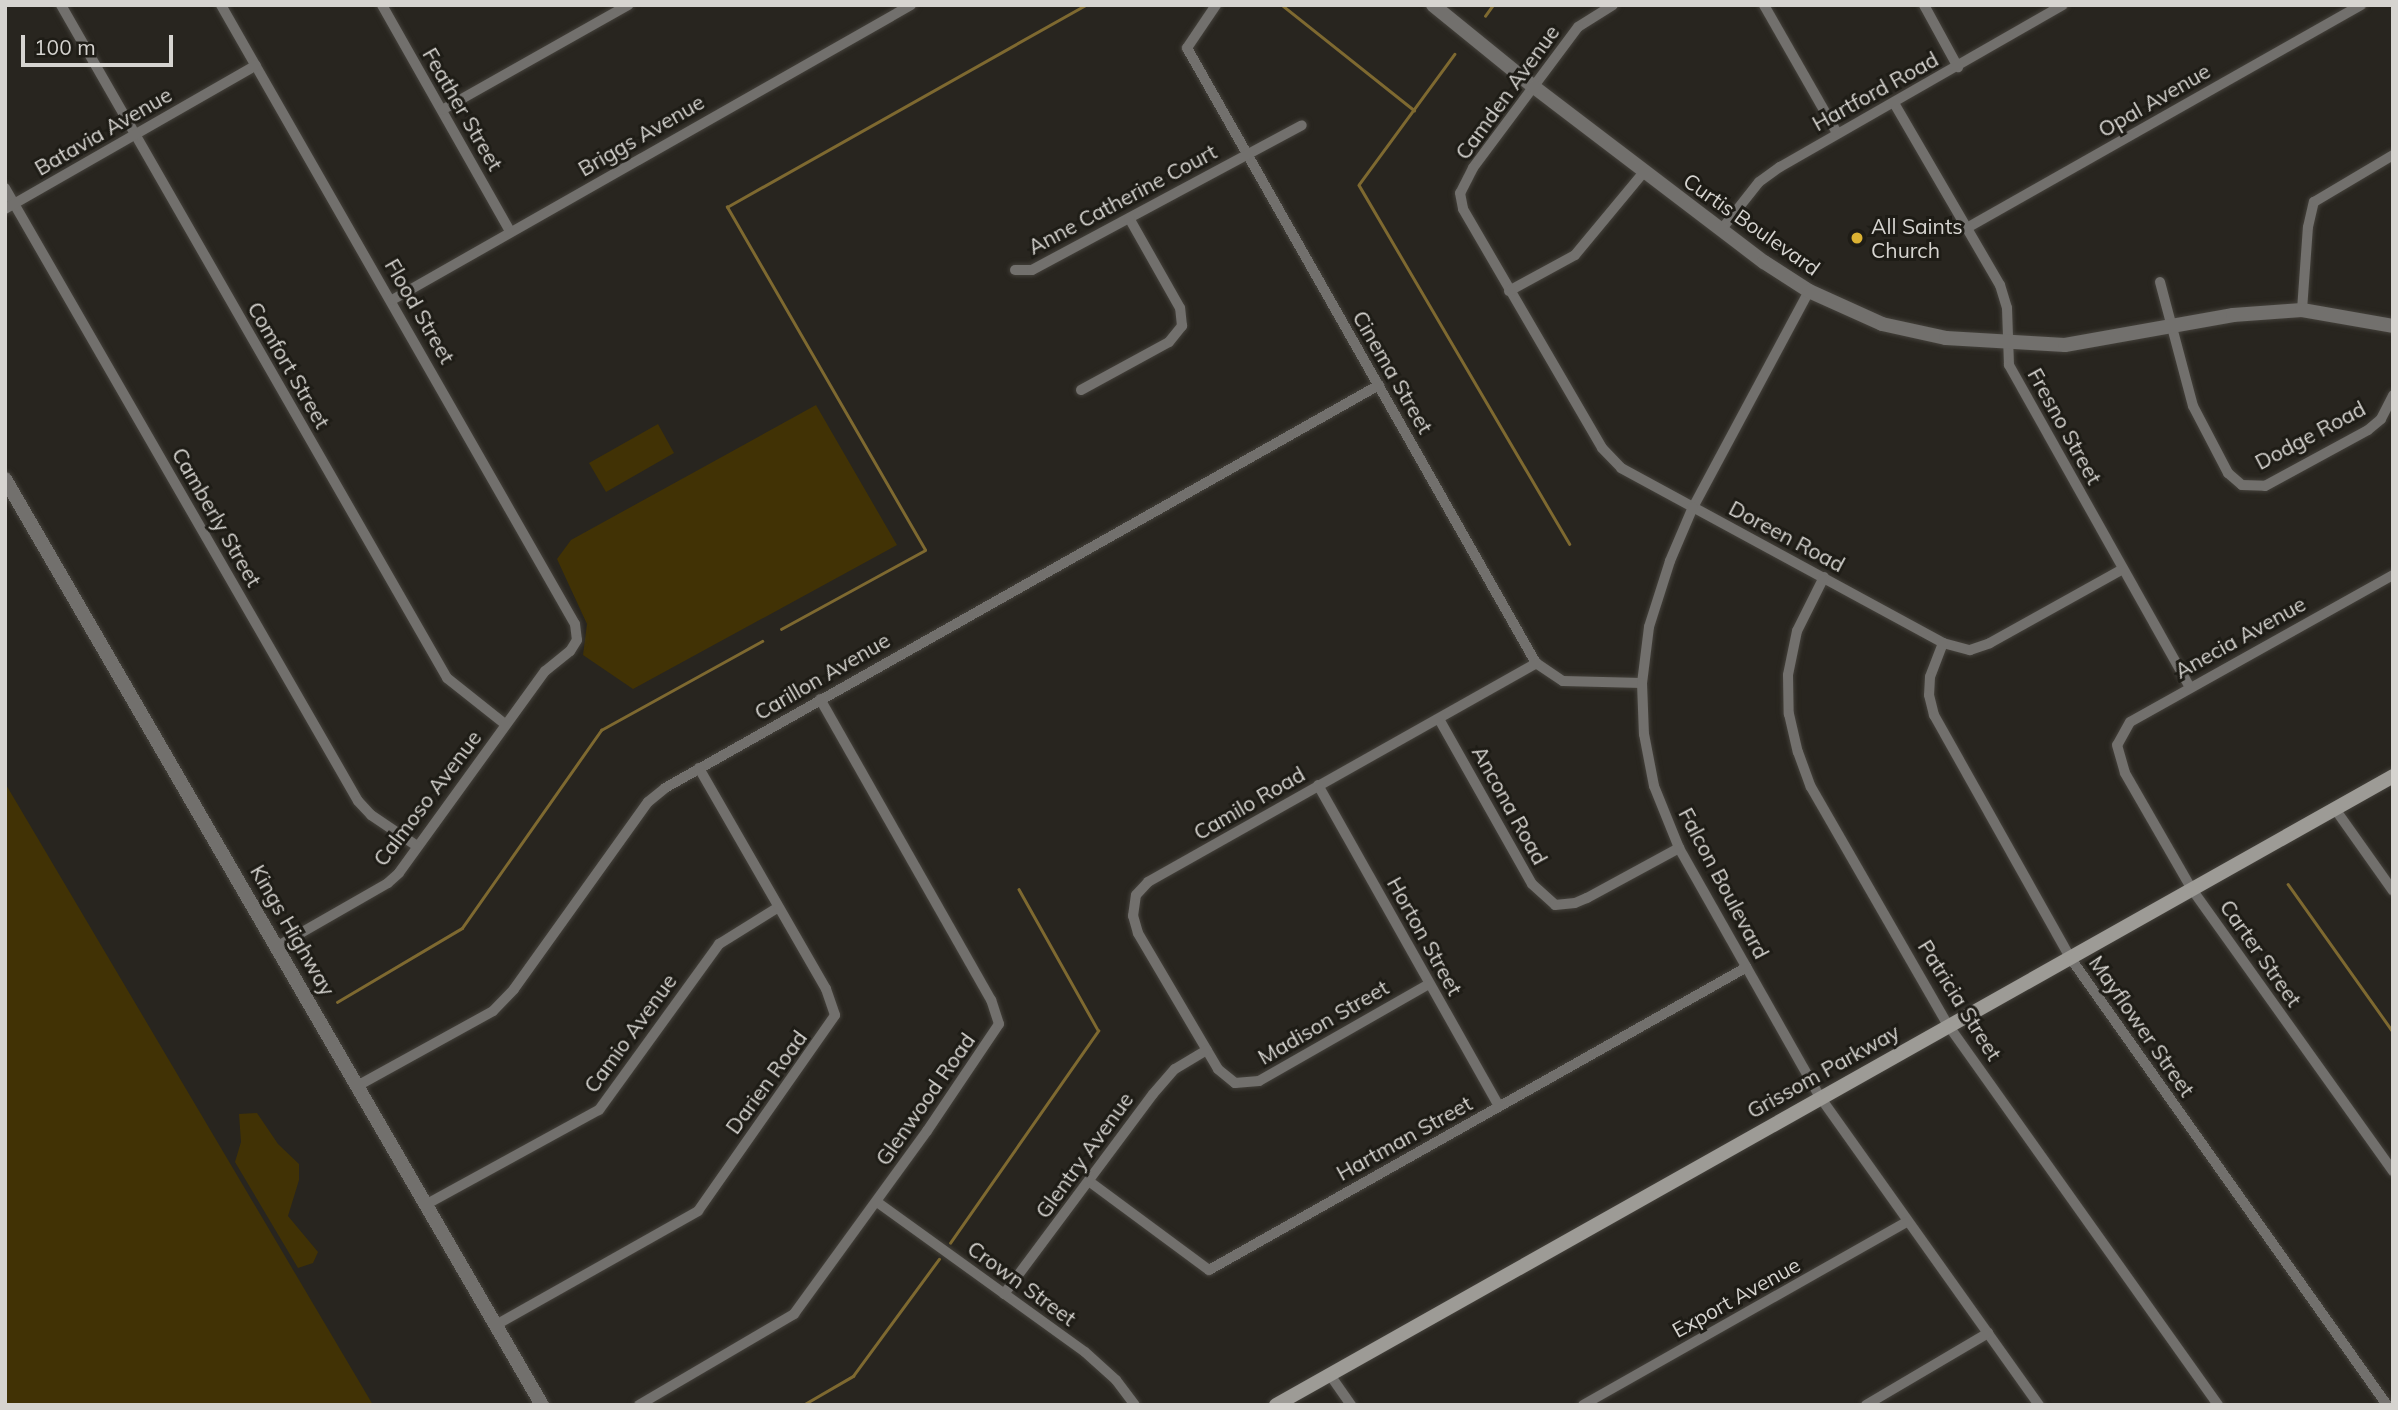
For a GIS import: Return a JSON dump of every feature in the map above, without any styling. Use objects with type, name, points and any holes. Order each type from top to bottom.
[{"type":"main road","name":"Grissom Parkway","points":[[1276,1405],[2069,956],[2393,776]]},
{"type":"street","name":"Comfort Street","points":[[61,5],[447,678],[506,725]]},
{"type":"street","name":"Flood Street","points":[[221,5],[575,624],[577,640]]},
{"type":"street","name":"Feather Street","points":[[382,5],[510,231]]},
{"type":"street","points":[[442,110],[628,5]]},
{"type":"street","name":"Briggs Avenue","points":[[392,300],[911,5]]},
{"type":"street","name":"Cinema Street","points":[[1216,5],[1186,48],[1536,663],[1563,681],[1642,683]]},
{"type":"street","name":"Curtis Boulevard","points":[[1433,5],[1534,87],[1721,230],[1809,291],[1882,324],[1946,338],[2065,345],[2169,324],[2233,315],[2302,310],[2393,326]]},
{"type":"street","name":"Camden Avenue","points":[[1509,291],[1463,209],[1460,193],[1473,168],[1578,27],[1613,5]]},
{"type":"street","points":[[1764,5],[1837,133]]},
{"type":"street","points":[[1924,5],[1958,67]]},
{"type":"street","name":"Hartford Road","points":[[1721,230],[1759,182],[1837,133],[1958,67],[2063,5]]},
{"type":"street","name":"Opal Avenue","points":[[1967,228],[2361,5]]},
{"type":"street","name":"Batavia Avenue","points":[[10,207],[256,65]]},
{"type":"street","name":"Fresno Street","points":[[1894,103],[2000,285],[2007,308],[2009,365],[2190,687]]},
{"type":"street","name":"Anne Catherine Court","points":[[1015,271],[1032,270],[1302,125]]},
{"type":"street","points":[[2302,310],[2308,227],[2314,202],[2393,155]]},
{"type":"street","points":[[1509,291],[1575,255],[1644,172]]},
{"type":"street","name":"Camberly Street","points":[[5,188],[10,207],[358,801],[370,815],[417,846]]},
{"type":"street","points":[[1081,390],[1169,342],[1182,326],[1180,308],[1129,218]]},
{"type":"street","name":"Dodge Road","points":[[2160,282],[2169,324],[2193,406],[2228,473],[2242,485],[2265,486],[2368,430],[2381,419],[2393,395]]},
{"type":"street","name":"Doreen Road","points":[[1509,291],[1602,449],[1621,468],[1943,643],[1970,650],[1990,643],[2123,569]]},
{"type":"street","name":"Falcon Boulevard","points":[[1809,291],[1693,508],[1670,561],[1649,627],[1642,683],[1644,734],[1654,786],[1679,848],[1820,1097],[2039,1405]]},
{"type":"street","name":"Carillon Avenue","points":[[359,1085],[493,1011],[514,989],[648,802],[665,788],[1379,385]]},
{"type":"street","name":"Kings Highway","points":[[5,479],[359,1085],[542,1405]]},
{"type":"street","name":"Anecia Avenue","points":[[2117,745],[2130,722],[2393,575]]},
{"type":"street","name":"Patricia Street","points":[[1824,577],[1797,631],[1788,675],[1789,714],[1798,752],[1811,787],[1948,1025],[2218,1405]]},
{"type":"street","name":"Calmoso Avenue","points":[[278,946],[388,883],[545,671],[570,651],[577,640]]},
{"type":"street","name":"Mayflower Street","points":[[1943,643],[1930,677],[1929,695],[1934,715],[2069,956],[2387,1405]]},
{"type":"street","name":"Camilo Road","points":[[1207,1050],[1138,933],[1133,916],[1136,895],[1148,882],[1536,663]]},
{"type":"street","name":"Glenwood Road","points":[[639,1405],[794,1314],[877,1202],[986,1047],[999,1024],[991,1000],[820,699]]},
{"type":"street","name":"Ancona Road","points":[[1439,719],[1532,884],[1555,905],[1575,903],[1587,898],[1679,848]]},
{"type":"street","name":"Carter Street","points":[[2117,745],[2125,773],[2191,888],[2393,1171]]},
{"type":"street","name":"Darien Road","points":[[496,1325],[698,1211],[835,1015],[826,989],[777,908],[699,768]]},
{"type":"street","name":"Horton Street","points":[[1318,785],[1499,1106]]},
{"type":"street","points":[[2334,809],[2393,891]]},
{"type":"street","name":"Camio Avenue","points":[[427,1204],[599,1110],[719,944],[777,908]]},
{"type":"street","name":"Hartman Street","points":[[1090,1182],[1209,1270],[1747,967]]},
{"type":"street","name":"Madison Street","points":[[1207,1050],[1218,1069],[1235,1083],[1259,1082],[1429,984]]},
{"type":"street","name":"Glentry Avenue","points":[[1004,1294],[1153,1094],[1175,1069],[1207,1050]]},
{"type":"street","name":"Crown Street","points":[[877,1202],[1085,1352],[1116,1380],[1135,1405]]},
{"type":"street","name":"Export Avenue","points":[[1583,1405],[1907,1222]]},
{"type":"street","points":[[1866,1405],[1988,1333]]},
{"type":"street","points":[[1330,1375],[1351,1405]]},
{"type":"shaded area","points":[[816,405],[897,545],[633,689],[583,655],[587,624],[557,559],[571,540]]},
{"type":"shaded area","points":[[658,424],[674,453],[606,492],[589,463]]},
{"type":"shaded area","points":[[5,783],[373,1405],[5,1405]]},
{"type":"shaded area","points":[[257,1113],[278,1144],[299,1164],[299,1180],[288,1216],[318,1252],[313,1263],[298,1268],[235,1162],[241,1142],[239,1114]]},
{"type":"waterway","points":[[781,629],[925,550],[727,207],[1085,5]]},
{"type":"waterway","points":[[1282,5],[1414,110]]},
{"type":"waterway","points":[[1485,16],[1493,5]]},
{"type":"waterway","points":[[1455,54],[1359,185],[1570,544]]},
{"type":"waterway","points":[[337,1002],[462,928],[601,730],[762,641]]},
{"type":"waterway","points":[[2288,884],[2393,1032]]},
{"type":"waterway","points":[[950,1243],[1098,1031],[1019,890]]},
{"type":"waterway","points":[[803,1405],[853,1376],[939,1259]]},
{"type":"place","name":"All Saints Church","points":[[1857,238]]}]
